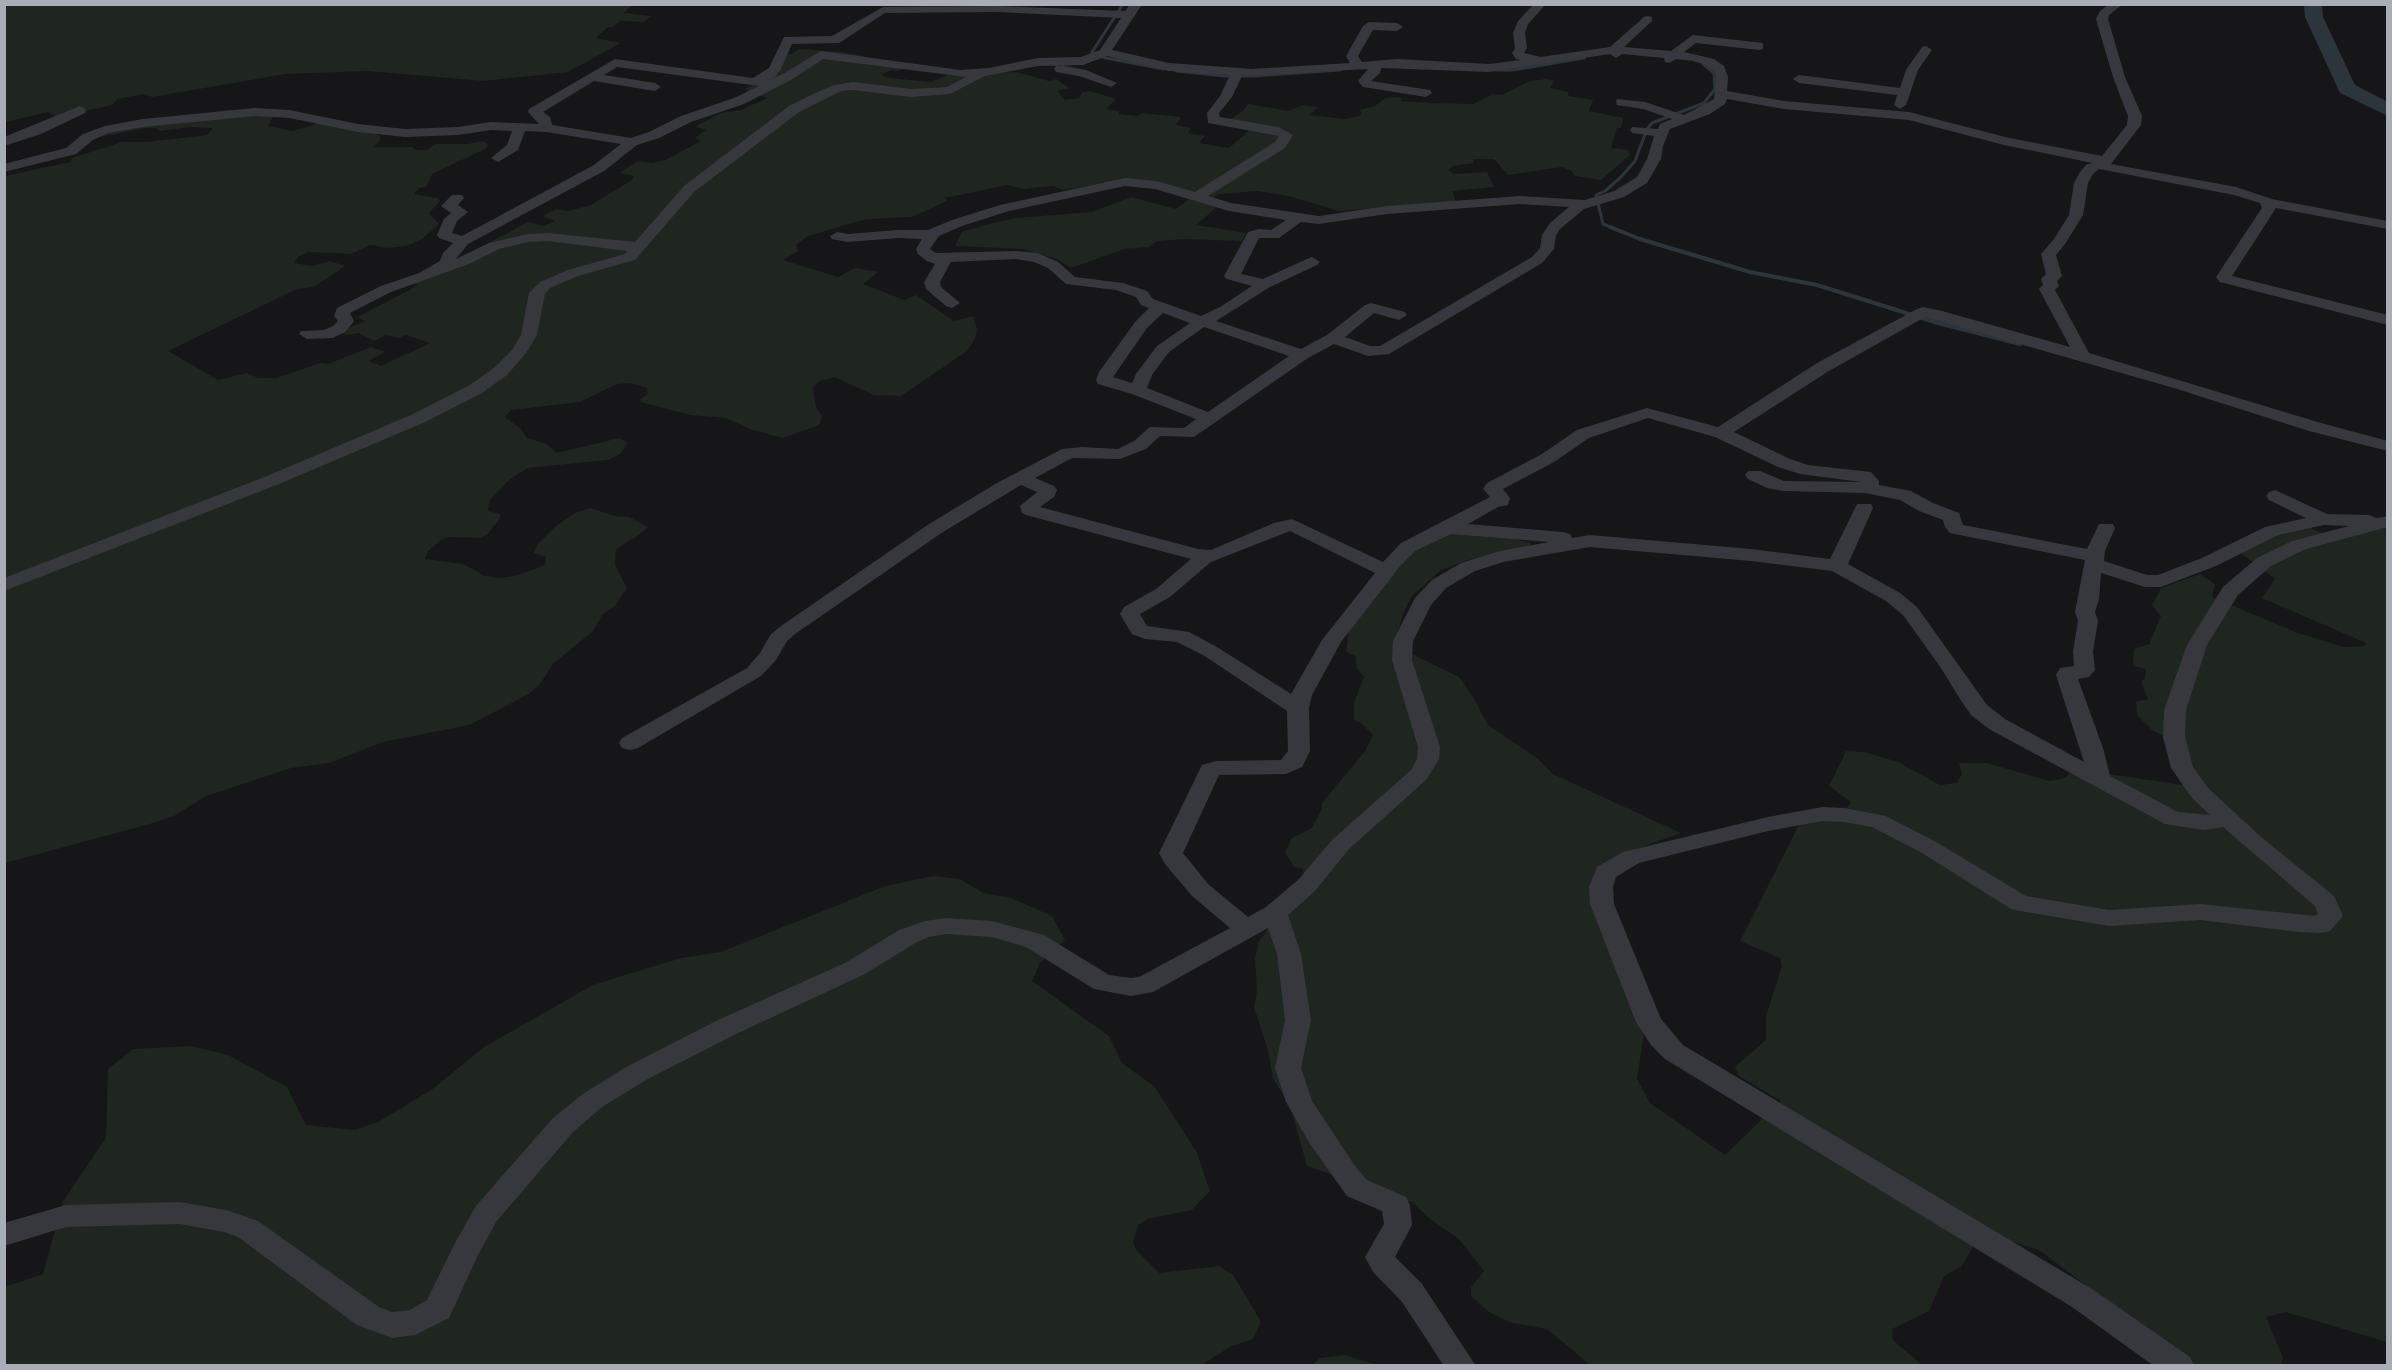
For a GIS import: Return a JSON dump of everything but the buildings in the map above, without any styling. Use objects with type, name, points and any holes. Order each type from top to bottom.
[{"type":"street","points":[[1095,56],[1107,46],[1136,4]]},
{"type":"street","points":[[1541,4],[1522,23],[1519,33],[1521,48],[1518,53],[1520,56],[1544,65]]},
{"type":"street","points":[[2084,356],[2047,289],[2051,286],[2049,279],[2054,276],[2048,254],[2060,241],[2076,214],[2081,183],[2087,172],[2092,167],[2104,163],[2134,125],[2135,116],[2119,77],[2102,19],[2104,13],[2118,4]]},
{"type":"street","points":[[756,81],[771,74],[775,69],[786,41],[794,39],[835,40],[883,10],[997,9],[1127,15]]},
{"type":"street","points":[[1616,52],[1648,19]]},
{"type":"street","points":[[1370,67],[1352,56],[1369,27],[1396,27]]},
{"type":"street","points":[[1677,59],[1693,39],[1760,46]]},
{"type":"street","points":[[1897,114],[1912,70],[1926,50]]},
{"type":"street","points":[[307,334],[327,335],[339,329],[346,321],[342,316],[343,311],[386,289],[438,269],[447,263],[450,253],[463,241],[591,173],[632,142],[654,135],[686,119],[739,101],[787,77],[813,58],[826,54],[949,74],[989,72],[1095,56],[1236,76],[1370,67],[1509,71],[1616,52],[1677,59],[1704,59],[1714,78],[1720,101],[1714,107],[1677,116],[1622,102]]},
{"type":"street","points":[[1095,56],[1113,70]]},
{"type":"street","points":[[598,61],[770,84]]},
{"type":"street","points":[[546,128],[545,120],[534,112],[615,63]]},
{"type":"street","points":[[1024,65],[1082,73],[1111,83]]},
{"type":"street","points":[[1370,67],[1365,83],[1426,93]]},
{"type":"street","points":[[4,585],[273,480],[448,405],[476,389],[501,371],[518,353],[529,335],[537,292],[545,285],[573,273],[630,257],[690,189],[794,109],[838,88],[853,86],[911,93],[932,92],[950,90],[989,72]]},
{"type":"street","points":[[1196,198],[1280,144],[1286,135],[1278,131],[1213,120],[1213,113],[1226,97],[1236,76]]},
{"type":"street","points":[[593,77],[655,87]]},
{"type":"street","points":[[1714,78],[1784,105],[1897,114],[2104,163],[2110,169],[2257,196],[2268,202],[2388,225]]},
{"type":"street","points":[[1799,79],[1905,92]]},
{"type":"street","points":[[1776,117],[1784,105]]},
{"type":"street","points":[[4,142],[36,131],[80,110]]},
{"type":"street","points":[[4,168],[71,151],[88,137],[105,130],[143,123],[232,114],[289,114],[358,128],[405,133],[458,131],[486,126],[519,129],[546,128],[632,142]]},
{"type":"street","points":[[1333,338],[1368,351],[1383,351],[1538,260],[1548,249],[1549,235],[1555,226],[1595,202],[1629,189],[1642,180],[1654,159],[1649,131],[1670,123],[1677,116]]},
{"type":"street","points":[[498,158],[513,147],[519,129]]},
{"type":"street","points":[[952,303],[934,289],[932,282],[944,262],[925,254],[923,249],[938,230],[1005,208],[1125,182],[1156,185],[1229,207],[1319,220],[1387,210],[1520,200],[1595,202]]},
{"type":"street","points":[[457,198],[448,206],[461,212],[451,219],[444,235],[463,241]]},
{"type":"street","points":[[2268,202],[2269,208],[2224,277],[2225,279],[2388,320]]},
{"type":"street","points":[[1265,284],[1232,276],[1253,235],[1259,233],[1274,235],[1297,218]]},
{"type":"street","points":[[837,236],[848,238],[898,234],[932,235]]},
{"type":"street","points":[[438,269],[464,261],[494,246],[528,238],[572,239],[629,247],[642,245]]},
{"type":"street","points":[[932,258],[1016,255],[1038,258],[1053,265],[1071,281],[1118,286],[1142,294],[1147,302],[1160,307],[1302,355]]},
{"type":"street","points":[[1138,390],[1144,374],[1164,349],[1203,321],[1226,310],[1265,284],[1312,262]]},
{"type":"street","points":[[1160,307],[1141,325],[1107,372],[1104,380],[1138,390],[1208,418]]},
{"type":"street","points":[[630,743],[754,672],[769,656],[778,638],[788,630],[936,528],[1020,478],[1068,453],[1120,454],[1140,446],[1152,433],[1163,431],[1188,434],[1302,355],[1333,338],[1371,308],[1399,315]]},
{"type":"street","points":[[1721,433],[1771,399],[1823,368],[1917,316],[1936,314],[2180,384],[2315,427],[2388,446]]},
{"type":"street","points":[[1247,929],[1200,890],[1173,859],[1171,853],[1210,770],[1286,767],[1294,762],[1299,751],[1298,708],[1301,695],[1332,640],[1386,571],[1408,547],[1448,528],[1493,502],[1501,501],[1501,498],[1491,489],[1493,487],[1548,458],[1583,434],[1647,413],[1721,433],[1784,463],[1806,470],[1865,476],[1870,481],[1870,489]]},
{"type":"street","points":[[1754,475],[1766,482],[1784,486],[1870,489],[1905,495],[1926,507],[1952,517],[1954,527],[1957,529],[2094,560],[2145,581],[2161,581],[2210,562],[2272,531],[2324,519],[2351,518],[2385,522]]},
{"type":"street","points":[[1020,478],[1048,490],[1048,493],[1029,506],[1029,509],[1033,511],[1204,557],[1218,555],[1281,527],[1292,525],[1386,571]]},
{"type":"street","points":[[2275,496],[2324,519]]},
{"type":"street","points":[[1837,566],[1864,508]]},
{"type":"street","points":[[2179,1365],[2082,1298],[1674,1052],[1649,1022],[1602,904],[1601,887],[1605,873],[1630,857],[1768,824],[1822,814],[1878,821],[1930,848],[2020,903],[2109,918],[2200,912],[2321,925],[2331,916],[2325,902],[2253,842],[2200,793],[2182,768],[2174,737],[2175,710],[2197,645],[2230,591],[2264,562],[2299,545],[2385,522]]},
{"type":"street","points":[[1448,528],[1751,555],[1837,566],[1893,597],[1910,611],[1979,710],[1997,724],[2099,777],[2173,819],[2189,823],[2230,819]]},
{"type":"street","points":[[2099,777],[2092,748],[2066,675],[2067,672],[2082,673],[2085,670],[2083,651],[2088,621],[2085,612],[2089,599],[2090,578],[2095,551],[2106,528]]},
{"type":"street","points":[[4,1235],[66,1216],[180,1213],[226,1221],[248,1229],[368,1316],[392,1325],[415,1322],[438,1309],[465,1251],[486,1214],[562,1125],[593,1100],[637,1073],[727,1027],[856,968],[908,936],[925,929],[946,926],[992,928],[1035,941],[1103,983],[1131,987],[1144,986],[1275,913],[1307,885],[1340,846],[1419,774],[1428,759],[1429,747],[1402,660],[1403,641],[1422,602],[1439,584],[1468,567],[1500,557],[1590,541]]},
{"type":"street","points":[[1204,557],[1162,593],[1131,611],[1130,614],[1139,630],[1145,633],[1182,636],[1210,651],[1298,708]]},
{"type":"street","points":[[1275,913],[1289,954],[1298,1020],[1288,1068],[1299,1102],[1345,1174],[1358,1188],[1396,1205],[1398,1225],[1380,1257],[1383,1264],[1412,1293],[1461,1365]]},
{"type":"shaded area","points":[[634,4],[623,13],[652,16],[643,22],[621,21],[608,27],[596,38],[621,43],[568,72],[483,81],[367,71],[286,74],[152,97],[144,94],[117,99],[108,106],[57,117],[48,112],[5,122],[5,5]]},
{"type":"shaded area","points":[[799,49],[842,52],[907,65],[898,71],[891,70],[881,75],[890,78],[931,82],[948,75],[1016,72],[1049,81],[1056,79],[1069,88],[1057,91],[1065,100],[1079,98],[1082,92],[1090,91],[1116,99],[1106,109],[1119,111],[1119,114],[1137,116],[1142,113],[1181,117],[1176,125],[1191,128],[1188,133],[1205,136],[1199,143],[1229,148],[1251,129],[1229,120],[1243,111],[1248,104],[1288,111],[1303,105],[1318,107],[1310,115],[1345,119],[1359,116],[1362,114],[1360,110],[1375,106],[1385,98],[1396,97],[1402,98],[1401,101],[1429,103],[1473,104],[1493,94],[1502,95],[1530,81],[1547,79],[1554,81],[1550,88],[1569,92],[1568,96],[1593,100],[1589,111],[1623,118],[1621,128],[1617,128],[1611,148],[1628,150],[1630,155],[1601,180],[1575,176],[1572,171],[1562,167],[1508,175],[1494,159],[1473,159],[1474,163],[1453,166],[1448,170],[1454,174],[1487,172],[1494,187],[1452,191],[1456,202],[1339,211],[1289,196],[1258,191],[1219,194],[1212,199],[1178,188],[1109,182],[1063,190],[1053,186],[1023,189],[1007,185],[945,198],[947,200],[943,203],[912,217],[866,219],[808,236],[796,245],[798,251],[783,260],[838,277],[855,268],[878,272],[863,284],[904,300],[916,295],[954,321],[973,316],[977,330],[975,339],[967,351],[901,396],[874,395],[834,377],[818,382],[813,388],[816,407],[822,416],[820,423],[782,438],[750,429],[726,418],[690,415],[641,402],[640,399],[648,394],[647,388],[630,383],[617,384],[580,402],[511,410],[505,417],[521,429],[527,438],[545,443],[557,453],[619,438],[628,443],[620,454],[608,460],[528,468],[510,479],[489,501],[488,511],[500,514],[500,518],[487,535],[480,538],[442,539],[428,551],[425,559],[463,564],[485,576],[498,578],[515,576],[545,565],[546,557],[534,553],[537,545],[557,525],[577,512],[591,508],[614,516],[629,517],[648,527],[616,549],[615,565],[627,588],[615,606],[603,614],[592,632],[553,664],[540,684],[529,694],[469,725],[383,742],[329,763],[291,768],[206,796],[174,816],[153,823],[5,863],[5,176],[70,162],[72,158],[122,142],[147,142],[207,135],[213,128],[190,127],[160,131],[155,128],[145,128],[100,137],[102,132],[226,110],[264,109],[273,117],[268,126],[293,131],[319,123],[371,132],[380,136],[380,140],[374,147],[412,147],[415,150],[427,150],[436,144],[468,144],[482,141],[488,144],[487,148],[432,174],[427,186],[419,188],[414,194],[438,198],[440,201],[429,213],[439,224],[422,239],[407,246],[388,248],[370,245],[351,254],[308,252],[298,257],[294,263],[312,266],[330,261],[345,266],[314,287],[297,289],[168,351],[218,380],[247,373],[258,378],[276,378],[320,363],[328,364],[371,347],[385,352],[369,361],[381,366],[430,343],[406,335],[398,338],[386,335],[374,341],[359,333],[348,335],[341,333],[365,321],[357,317],[408,291],[417,285],[416,281],[528,222],[544,226],[555,221],[542,216],[556,209],[568,211],[591,205],[632,180],[634,176],[619,173],[638,161],[652,163],[665,160],[701,141],[695,138],[706,130],[696,127],[698,125],[721,113],[741,110],[767,98],[744,89],[764,80],[781,67],[787,54],[792,54]]},
{"type":"shaded area","points":[[1131,197],[1176,209],[1189,199],[1218,206],[1196,225],[1246,233],[1242,241],[1185,239],[1157,241],[1149,247],[1124,249],[1071,268],[1057,259],[1023,249],[955,246],[962,232],[985,225],[1015,218],[1092,212]]},
{"type":"shaded area","points":[[2306,526],[2335,539],[2387,527],[2387,1342],[2286,1312],[2266,1317],[2283,1358],[2281,1365],[2192,1365],[2039,1250],[1997,1237],[1976,1242],[1961,1267],[1944,1276],[1929,1311],[1892,1329],[1893,1340],[1922,1365],[1590,1365],[1547,1329],[1512,1323],[1489,1312],[1471,1296],[1471,1287],[1484,1271],[1459,1239],[1430,1219],[1412,1202],[1307,1166],[1290,1106],[1273,1078],[1268,1050],[1254,1007],[1257,991],[1255,959],[1259,941],[1304,878],[1303,869],[1294,867],[1285,852],[1292,838],[1312,828],[1322,809],[1322,803],[1365,751],[1373,735],[1361,723],[1354,720],[1354,703],[1364,677],[1357,669],[1356,656],[1346,652],[1349,630],[1416,546],[1454,532],[1529,542],[1535,548],[1468,560],[1441,570],[1412,596],[1403,613],[1396,651],[1414,655],[1459,677],[1472,695],[1488,725],[1537,758],[1553,774],[1681,833],[1628,852],[1605,865],[1644,1034],[1637,1079],[1650,1103],[1725,1155],[1781,1101],[1739,1076],[1735,1067],[1766,1040],[1766,1016],[1782,966],[1780,958],[1740,941],[1806,811],[1831,811],[1848,807],[1851,802],[1829,786],[1846,751],[1864,752],[1898,762],[1940,785],[1957,783],[1962,774],[1959,763],[1987,763],[2049,781],[2065,778],[2070,773],[2116,775],[2202,788],[2181,744],[2152,730],[2137,715],[2136,702],[2148,699],[2141,681],[2145,679],[2146,669],[2133,666],[2134,649],[2149,644],[2161,616],[2152,605],[2161,588],[2200,574],[2215,584],[2212,597],[2298,633],[2344,647],[2364,646],[2366,643],[2262,598],[2275,579],[2239,552],[2277,532]]},
{"type":"shaded area","points":[[933,876],[960,879],[983,893],[1011,898],[1052,916],[1065,940],[1040,963],[1032,981],[1109,1036],[1122,1063],[1155,1087],[1197,1153],[1210,1191],[1192,1210],[1147,1219],[1138,1225],[1133,1242],[1136,1250],[1159,1273],[1219,1266],[1234,1276],[1261,1322],[1253,1339],[1230,1347],[1200,1366],[5,1366],[4,1287],[43,1274],[63,1201],[106,1138],[108,1069],[133,1049],[191,1046],[228,1055],[287,1087],[306,1125],[355,1130],[378,1122],[434,1088],[484,1047],[593,985],[681,958],[721,952],[885,886]]},
{"type":"shaded area","points":[[1345,1355],[1376,1365],[1312,1365],[1320,1358]]},
{"type":"waterway","points":[[1123,4],[1092,52],[1106,58],[1164,69]]},
{"type":"waterway","points":[[2313,4],[2314,17],[2347,89],[2388,110]]},
{"type":"waterway","points":[[1496,70],[1513,70],[1584,58]]},
{"type":"waterway","points":[[1613,228],[1603,224],[1596,195],[1605,191],[1620,178],[1635,161],[1647,129],[1652,123],[1704,103],[1715,89],[1714,73],[1703,64]]},
{"type":"waterway","points":[[1176,71],[1225,76],[1253,76],[1340,70]]},
{"type":"waterway","points":[[1610,227],[1640,239],[1750,272],[1817,285],[1938,323],[2020,344]]}]
